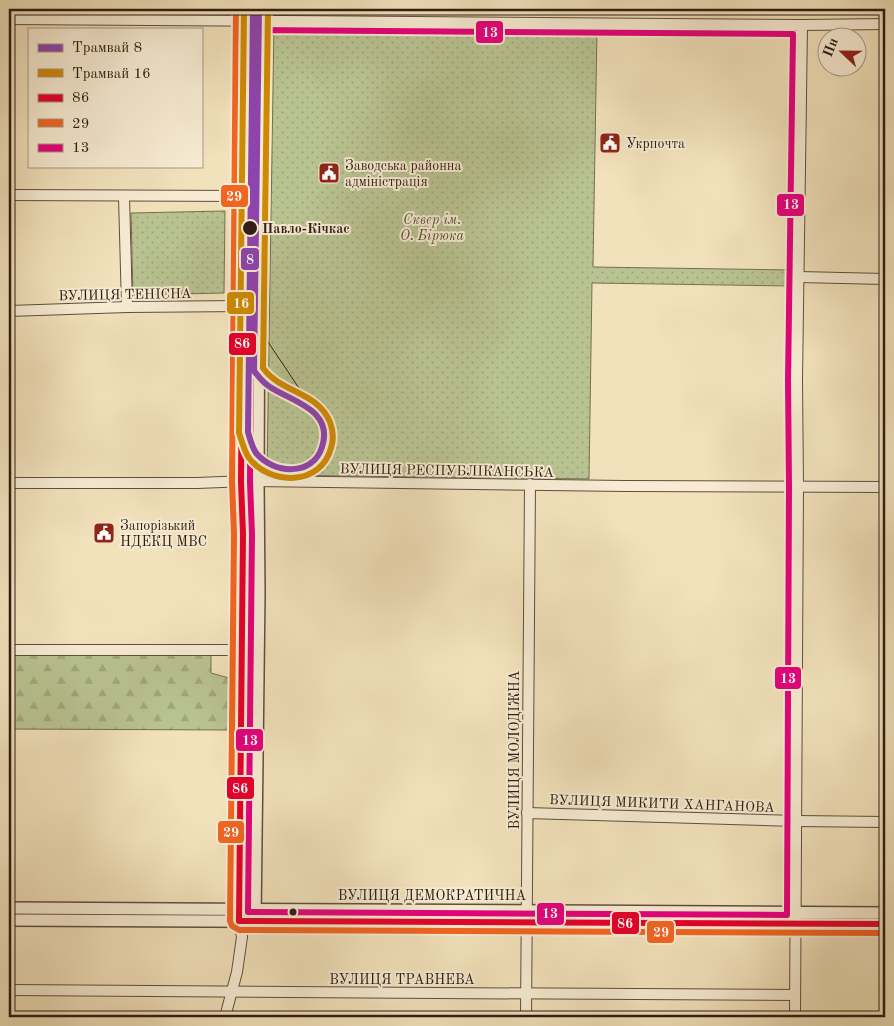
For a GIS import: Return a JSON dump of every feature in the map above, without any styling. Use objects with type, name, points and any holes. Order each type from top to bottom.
[{"type":"street","points":[[225,1017],[232,994],[242,937],[239,915],[243,534],[241,482],[244,15]]},
{"type":"street","points":[[242,937],[255,915],[259,593],[260,15]]},
{"type":"street","points":[[9,19],[260,15],[802,25],[885,24]]},
{"type":"street","points":[[795,1017],[797,380],[802,25]]},
{"type":"street","points":[[9,195],[124,197],[243,196]]},
{"type":"street","points":[[124,197],[127,307]]},
{"type":"street","points":[[799,277],[885,278]]},
{"type":"street","name":"ВУЛИЦЯ ТЕНІСНА","points":[[9,311],[243,306]]},
{"type":"street","name":"ВУЛИЦЯ РЕСПУБЛІКАНСЬКА","points":[[9,482],[197,483],[258,481],[885,487]]},
{"type":"street","name":"ВУЛИЦЯ МОЛОДІЖНА","points":[[526,1017],[530,484]]},
{"type":"street","points":[[9,650],[242,650]]},
{"type":"street","name":"ВУЛИЦЯ МИКИТИ ХАНГАНОВА","points":[[527,813],[885,822]]},
{"type":"street","name":"ВУЛИЦЯ ДЕМОКРАТИЧНА","points":[[9,908],[239,915]]},
{"type":"street","name":"ВУЛИЦЯ ДЕМОКРАТИЧНА","points":[[9,920],[239,915],[795,917],[885,913]]},
{"type":"street","name":"ВУЛИЦЯ ДЕМОКРАТИЧНА","points":[[795,917],[885,924]]},
{"type":"street","name":"ВУЛИЦЯ ТРАВНЕВА","points":[[9,990],[232,994],[527,992],[794,994]]},
{"type":"green space","name":"Сквер ім. О. Бірюка","points":[[274,24],[597,28],[593,267],[793,270],[792,286],[592,283],[589,479],[267,475]]},
{"type":"green space","points":[[225,211],[224,293],[133,295],[131,213]]},
{"type":"green space","points":[[9,655],[211,655],[211,673],[229,678],[228,730],[9,729]]},
{"type":"tram line","name":"16","points":[[244,9],[239,433],[247,455],[258,467],[269,474],[294,478],[317,470],[331,448],[333,435],[330,422],[317,404],[279,383],[263,368],[268,9]]},
{"type":"tram line","name":"8","points":[[253,9],[248,432],[256,453],[263,460],[272,465],[292,469],[302,468],[310,464],[317,457],[322,447],[324,434],[322,424],[317,416],[300,403],[268,385],[254,371],[259,9]]},
{"type":"tram line","points":[[254,315],[258,327],[317,415]]},
{"type":"transit line","name":"29","points":[[236,9],[230,921],[232,926],[239,930],[885,933]]},
{"type":"transit line","name":"86","points":[[245,9],[239,921],[885,924]]},
{"type":"transit line","name":"13","points":[[253,30],[793,34],[788,380],[787,915],[248,912],[252,534],[250,482],[253,30]]},
{"type":"place","name":"Укрпочта","points":[[610,143]]},
{"type":"place","name":"Заводська районна адміністрація","points":[[329,173]]},
{"type":"place","name":"Павло-Кічкас","points":[[250,228]]},
{"type":"place","name":"Запорізький НДЕКЦ МВС","points":[[104,533]]}]
